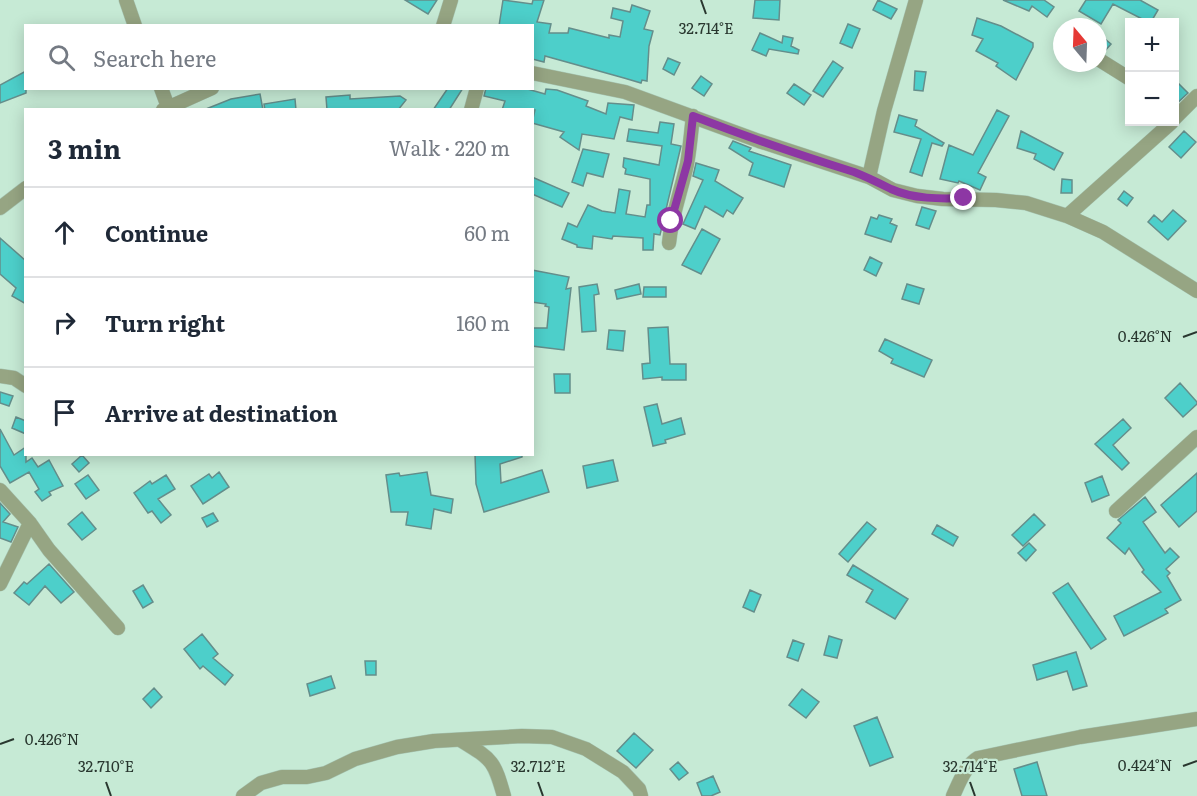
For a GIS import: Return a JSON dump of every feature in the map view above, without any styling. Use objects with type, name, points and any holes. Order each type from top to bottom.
[{"type":"street","points":[[126,0],[134,24]]},
{"type":"street","points":[[444,24],[451,0]]},
{"type":"street","points":[[869,177],[884,111],[916,0]]},
{"type":"street","points":[[1107,65],[1125,76]]},
{"type":"street","points":[[534,73],[625,92],[759,141],[869,177],[893,190],[916,196],[1026,203],[1067,216],[1103,232],[1197,291]]},
{"type":"street","points":[[162,90],[166,108],[207,90]]},
{"type":"street","points":[[472,108],[476,90]]},
{"type":"street","points":[[1179,114],[1197,96]]},
{"type":"street","points":[[669,243],[676,201],[688,161],[693,116]]},
{"type":"street","points":[[1067,216],[1166,126]]},
{"type":"street","points":[[0,208],[24,190]]},
{"type":"street","points":[[0,376],[14,378],[24,385]]},
{"type":"street","points":[[1116,511],[1197,437]]},
{"type":"street","points":[[0,490],[118,628]]},
{"type":"street","points":[[0,584],[30,523]]},
{"type":"street","points":[[953,796],[967,768],[978,758],[1080,737],[1197,719]]},
{"type":"street","points":[[243,796],[261,783],[282,777],[307,777],[326,773],[355,759],[397,747],[434,741],[522,736],[552,737],[586,749],[623,772],[639,789],[641,796]]},
{"type":"street","points":[[462,741],[495,765],[504,796]]},
{"type":"building","points":[[405,0],[437,0],[428,14]]},
{"type":"building","points":[[503,0],[532,4],[533,0],[544,0],[537,22],[551,24],[549,33],[568,33],[569,28],[609,38],[609,35],[620,37],[623,21],[611,18],[613,8],[630,12],[632,5],[650,11],[644,29],[653,31],[649,46],[647,81],[642,80],[641,83],[545,56],[544,62],[534,60],[534,24],[499,24]]},
{"type":"building","points":[[755,0],[780,0],[779,20],[753,18]]},
{"type":"building","points":[[878,0],[897,9],[891,19],[873,10]]},
{"type":"building","points":[[1003,0],[1044,0],[1054,7],[1047,17],[1032,6],[1029,11]]},
{"type":"building","points":[[1086,0],[1140,0],[1158,10],[1153,18],[1140,18],[1113,4],[1105,18],[1091,18],[1079,11]]},
{"type":"building","points":[[977,18],[1001,26],[1033,43],[1016,80],[996,66],[998,63],[976,51],[983,39],[972,35]]},
{"type":"building","points":[[848,24],[860,29],[852,48],[840,43]]},
{"type":"building","points":[[760,33],[782,43],[783,36],[793,38],[791,46],[799,50],[798,54],[769,49],[766,56],[752,50]]},
{"type":"building","points":[[668,58],[680,63],[674,75],[663,69]]},
{"type":"building","points":[[833,61],[843,68],[823,97],[813,91]]},
{"type":"building","points":[[915,71],[926,72],[923,91],[914,90]]},
{"type":"building","points":[[24,72],[26,93],[0,103],[0,85]]},
{"type":"building","points":[[701,76],[712,84],[704,96],[692,88]]},
{"type":"building","points":[[794,84],[811,95],[804,105],[787,93]]},
{"type":"building","points":[[1179,84],[1188,93],[1179,101]]},
{"type":"building","points":[[546,89],[557,90],[588,101],[586,106],[606,114],[608,103],[634,105],[632,120],[620,117],[614,139],[582,134],[579,150],[560,137],[564,132],[534,124],[534,108],[503,108],[505,101],[484,96],[486,90],[531,90],[545,94]]},
{"type":"building","points":[[447,90],[462,90],[450,108],[434,108]]},
{"type":"building","points":[[260,94],[263,108],[208,108],[231,99]]},
{"type":"building","points":[[350,95],[350,99],[400,96],[406,100],[400,108],[327,108],[326,97]]},
{"type":"building","points":[[295,99],[296,108],[265,108],[264,104]]},
{"type":"building","points":[[997,110],[1009,116],[978,173],[986,177],[980,190],[959,181],[958,183],[940,179],[949,145],[973,155]]},
{"type":"building","points":[[899,115],[917,120],[915,126],[944,143],[942,146],[932,143],[922,176],[910,172],[921,139],[894,132]]},
{"type":"building","points":[[660,122],[674,124],[671,144],[681,146],[660,235],[654,234],[653,250],[643,250],[643,238],[613,236],[612,239],[593,236],[592,249],[577,247],[562,239],[568,223],[577,227],[588,205],[615,213],[619,189],[630,191],[626,214],[645,217],[647,205],[650,205],[650,179],[625,174],[624,158],[659,165],[662,146],[627,141],[629,129],[658,133]]},
{"type":"building","points":[[1021,131],[1063,153],[1054,170],[1034,159],[1036,154],[1017,148]]},
{"type":"building","points":[[1184,131],[1196,142],[1181,158],[1169,147]]},
{"type":"building","points":[[733,141],[751,148],[749,151],[791,165],[784,187],[749,175],[753,163],[729,148]]},
{"type":"building","points":[[583,149],[609,154],[603,177],[587,173],[583,186],[572,182]]},
{"type":"building","points":[[696,163],[719,170],[715,181],[743,198],[733,214],[727,210],[723,217],[705,206],[695,229],[683,224],[703,180],[693,176]]},
{"type":"building","points":[[534,178],[569,193],[562,207],[534,195]]},
{"type":"building","points":[[1062,179],[1072,180],[1072,193],[1061,193]]},
{"type":"building","points":[[1124,191],[1133,198],[1127,206],[1118,199]]},
{"type":"building","points":[[922,207],[936,211],[929,229],[916,225]]},
{"type":"building","points":[[1173,210],[1186,221],[1168,240],[1148,222],[1154,215],[1162,222]]},
{"type":"building","points":[[879,215],[892,219],[890,223],[897,226],[891,242],[865,234],[871,217],[877,219]]},
{"type":"building","points":[[702,229],[720,239],[701,274],[682,265]]},
{"type":"building","points":[[0,238],[24,259],[24,303],[12,296],[16,288],[0,274]]},
{"type":"building","points":[[870,257],[882,263],[876,276],[864,270]]},
{"type":"building","points":[[534,270],[569,277],[566,289],[571,288],[564,350],[534,346],[534,328],[547,328],[549,307],[545,306],[546,304],[534,302]]},
{"type":"building","points":[[597,284],[599,294],[594,295],[596,331],[582,332],[579,287]]},
{"type":"building","points":[[639,284],[641,294],[617,299],[615,290]]},
{"type":"building","points":[[907,284],[924,289],[919,304],[902,299]]},
{"type":"building","points":[[644,287],[666,287],[666,297],[643,297]]},
{"type":"building","points":[[668,327],[670,364],[686,364],[686,380],[662,380],[662,377],[643,379],[642,364],[650,363],[648,328]]},
{"type":"building","points":[[609,330],[625,331],[623,351],[607,349]]},
{"type":"building","points":[[885,339],[932,360],[924,377],[891,363],[893,359],[879,351]]},
{"type":"building","points":[[554,374],[570,374],[570,393],[555,393]]},
{"type":"building","points":[[1180,383],[1197,402],[1183,417],[1165,398]]},
{"type":"building","points":[[0,392],[13,396],[9,406],[0,403]]},
{"type":"building","points":[[657,404],[662,424],[681,418],[685,434],[653,446],[644,407]]},
{"type":"building","points":[[16,417],[24,420],[24,433],[12,428]]},
{"type":"building","points":[[1123,419],[1131,428],[1113,445],[1129,463],[1122,470],[1095,444]]},
{"type":"building","points":[[0,429],[14,455],[24,448],[26,462],[32,458],[38,467],[49,460],[63,486],[49,492],[51,495],[42,501],[35,492],[39,489],[29,472],[10,483],[0,466]]},
{"type":"building","points":[[81,456],[89,463],[79,472],[72,464]]},
{"type":"building","points":[[475,456],[522,456],[500,464],[501,483],[542,470],[549,492],[484,512],[476,484]]},
{"type":"building","points":[[613,460],[618,481],[587,488],[583,466]]},
{"type":"building","points":[[219,472],[229,487],[203,504],[191,486],[209,474],[212,478]]},
{"type":"building","points":[[427,472],[431,495],[453,499],[451,513],[434,509],[431,529],[406,525],[408,512],[391,512],[386,475],[399,473],[400,476]]},
{"type":"building","points":[[1197,473],[1197,511],[1179,527],[1161,505]]},
{"type":"building","points":[[88,475],[99,490],[86,499],[75,484]]},
{"type":"building","points":[[166,475],[175,489],[158,499],[171,515],[161,523],[152,511],[148,513],[134,493],[150,481],[152,484]]},
{"type":"building","points":[[1102,476],[1109,495],[1092,502],[1085,483]]},
{"type":"building","points":[[1145,497],[1156,512],[1143,522],[1165,553],[1170,548],[1179,557],[1166,569],[1170,573],[1167,576],[1181,600],[1165,609],[1168,613],[1124,636],[1114,616],[1161,592],[1142,572],[1144,570],[1129,548],[1125,554],[1107,538],[1121,523],[1118,520]]},
{"type":"building","points":[[0,503],[10,514],[3,522],[18,527],[11,542],[0,538]]},
{"type":"building","points":[[82,512],[96,529],[82,540],[68,524]]},
{"type":"building","points":[[213,513],[218,521],[207,527],[202,518]]},
{"type":"building","points":[[1034,514],[1045,525],[1023,546],[1012,535]]},
{"type":"building","points":[[867,522],[876,529],[848,562],[839,554]]},
{"type":"building","points":[[937,525],[958,537],[953,546],[932,534]]},
{"type":"building","points":[[1029,543],[1036,550],[1026,561],[1018,553]]},
{"type":"building","points":[[49,564],[74,592],[61,603],[45,586],[29,605],[14,593],[24,582],[27,584]]},
{"type":"building","points":[[853,565],[908,599],[895,619],[866,602],[873,590],[847,575]]},
{"type":"building","points":[[1068,583],[1106,639],[1091,649],[1053,593]]},
{"type":"building","points":[[143,585],[153,602],[143,608],[133,591]]},
{"type":"building","points":[[750,590],[761,595],[754,612],[743,607]]},
{"type":"building","points":[[202,634],[218,654],[213,658],[233,675],[225,685],[203,666],[200,669],[184,649]]},
{"type":"building","points":[[829,636],[842,640],[837,658],[824,655]]},
{"type":"building","points":[[793,640],[804,644],[798,661],[787,657]]},
{"type":"building","points":[[1076,652],[1087,686],[1073,690],[1067,671],[1037,680],[1033,665]]},
{"type":"building","points":[[365,661],[376,661],[376,675],[366,675]]},
{"type":"building","points":[[331,676],[335,688],[310,696],[307,684]]},
{"type":"building","points":[[154,688],[162,697],[151,708],[143,699]]},
{"type":"building","points":[[802,689],[819,702],[806,718],[789,705]]},
{"type":"building","points":[[877,717],[893,757],[870,766],[854,726]]},
{"type":"building","points":[[634,733],[653,750],[636,768],[617,751]]},
{"type":"building","points":[[678,762],[688,773],[679,780],[670,769]]},
{"type":"building","points":[[1037,762],[1047,796],[1022,796],[1014,769]]},
{"type":"building","points":[[713,776],[720,792],[711,796],[702,796],[697,783]]},
{"type":"route","points":[[671,221],[688,161],[693,116],[759,141],[869,177],[893,190],[916,196],[943,199],[964,198]]}]
